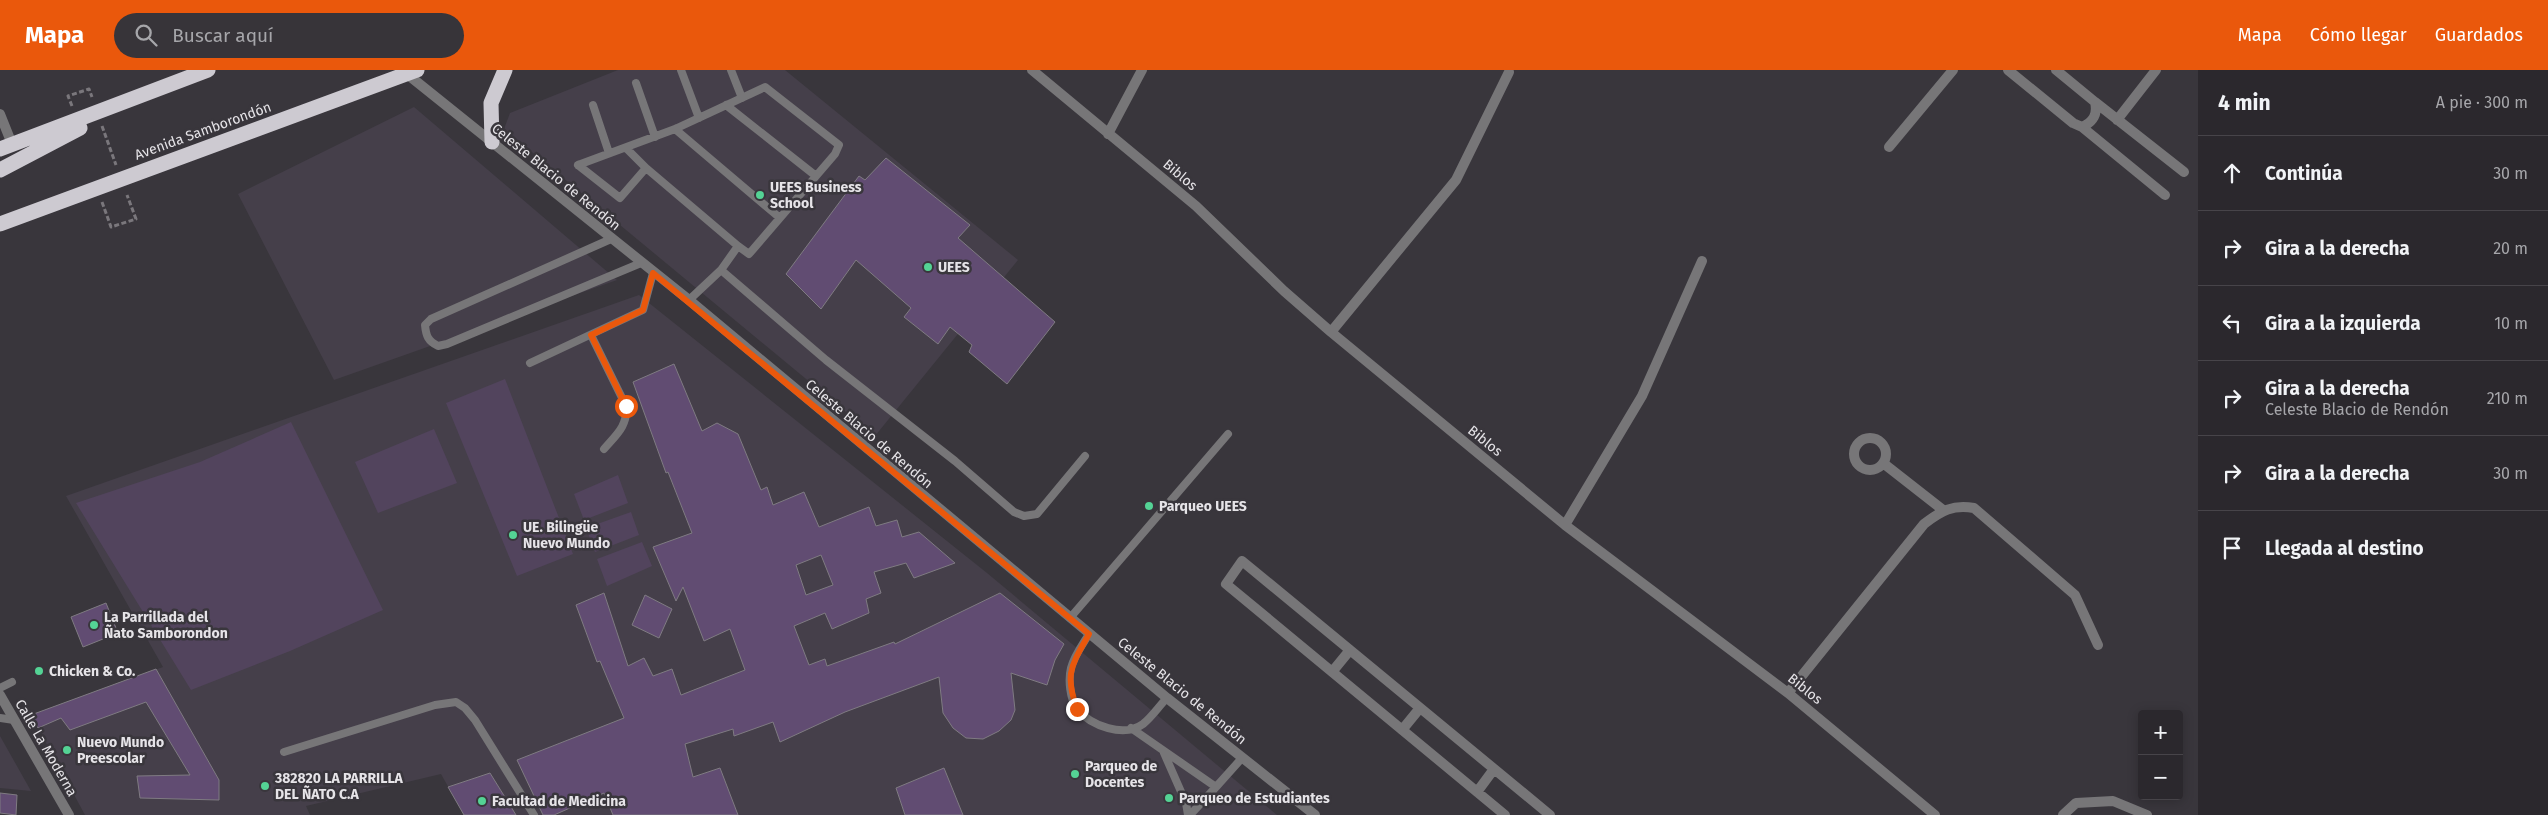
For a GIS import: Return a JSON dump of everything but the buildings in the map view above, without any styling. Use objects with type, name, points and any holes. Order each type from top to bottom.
[{"type":"highway","points":[[6,146],[208,70]]},
{"type":"highway","points":[[492,142],[491,103],[505,70]]},
{"type":"highway","name":"Avenida Samborondón","points":[[0,224],[412,72]]},
{"type":"highway","points":[[0,170],[141,96]]},
{"type":"street","name":"Biblos","points":[[1032,70],[1196,206],[1284,291],[1331,332],[1565,525],[1788,693],[1935,815]]},
{"type":"street","points":[[1108,134],[1142,70]]},
{"type":"street","points":[[1889,147],[1953,70]]},
{"type":"street","points":[[2008,70],[2165,195]]},
{"type":"street","points":[[2056,70],[2184,172]]},
{"type":"street","points":[[2117,120],[2156,70]]},
{"type":"street","name":"Celeste Blacio de Rendón","points":[[412,72],[492,142],[688,300],[1089,634],[1315,815]]},
{"type":"street","points":[[1331,332],[1456,180],[1509,72]]},
{"type":"street","points":[[2082,128],[2091,123],[2096,115],[2095,102]]},
{"type":"street","points":[[0,114],[6,146]]},
{"type":"street","points":[[1565,525],[1642,396],[1702,261]]},
{"type":"street","points":[[1883,464],[1943,510]]},
{"type":"street","points":[[1788,693],[1924,524],[1943,510],[1962,506],[1974,508],[2075,596],[2098,645]]},
{"type":"street","points":[[1505,815],[1226,584],[1242,561],[1550,815]]},
{"type":"street","points":[[1332,672],[1350,650]]},
{"type":"street","name":"Calle La Moderna","points":[[0,694],[68,815]]},
{"type":"street","points":[[1402,730],[1420,708]]},
{"type":"street","points":[[1477,792],[1494,769]]},
{"type":"street","points":[[2062,815],[2076,803],[2113,801],[2147,815]]},
{"type":"lane","points":[[681,70],[699,118]]},
{"type":"lane","points":[[731,70],[742,98]]},
{"type":"lane","points":[[636,83],[655,137]]},
{"type":"lane","points":[[626,148],[646,168],[749,254],[835,154],[840,145],[765,87],[675,129],[578,165],[620,198],[646,168]]},
{"type":"lane","points":[[593,105],[609,154]]},
{"type":"lane","points":[[726,105],[816,176]]},
{"type":"lane","points":[[675,129],[780,218]]},
{"type":"lane","points":[[612,239],[431,319],[426,325],[426,335],[430,341],[438,346],[447,344],[641,263]]},
{"type":"lane","points":[[688,300],[721,270],[738,246]]},
{"type":"lane","points":[[721,270],[826,360],[955,461],[1014,512],[1024,516],[1038,514],[1085,456]]},
{"type":"lane","points":[[530,363],[643,310],[653,273]]},
{"type":"lane","points":[[591,335],[626,406],[627,417],[625,424],[604,449]]},
{"type":"lane","points":[[1070,618],[1228,434]]},
{"type":"lane","points":[[1089,634],[1071,668],[1070,689],[1077,709],[1097,724],[1114,730],[1131,728],[1143,724],[1167,698]]},
{"type":"lane","points":[[0,688],[12,682]]},
{"type":"lane","points":[[284,752],[435,705],[456,702],[465,708],[474,720],[534,815]]},
{"type":"lane","points":[[0,718],[14,720]]},
{"type":"lane","points":[[1131,728],[1164,753],[1216,787]]},
{"type":"lane","points":[[1164,753],[1186,803],[1189,815]]},
{"type":"lane","points":[[1189,815],[1242,758]]},
{"type":"path","points":[[68,96],[89,89],[92,98]]},
{"type":"path","points":[[99,116],[119,172]]},
{"type":"path","points":[[96,188],[111,227],[136,218],[126,191]]},
{"type":"shaded area","name":"UEES Business School","points":[[618,70],[785,70],[1018,260],[875,436],[504,129],[510,113]]},
{"type":"shaded area","points":[[414,107],[617,280],[334,380],[238,194]]},
{"type":"shaded area","name":"UE. Bilingüe Nuevo Mundo","points":[[639,295],[987,573],[1277,815],[464,815],[441,774],[306,806],[310,815],[85,815],[31,715],[163,667],[66,496]]},
{"type":"shaded area","points":[[505,379],[573,554],[517,576],[446,403]]},
{"type":"shaded area","points":[[291,422],[383,610],[290,651],[191,690],[76,503],[200,462]]},
{"type":"shaded area","points":[[434,429],[457,483],[378,513],[355,462]]},
{"type":"shaded area","points":[[618,475],[628,503],[584,520],[574,494]]},
{"type":"shaded area","points":[[631,512],[639,535],[595,552],[586,528]]},
{"type":"shaded area","points":[[642,542],[652,566],[607,586],[597,559]]},
{"type":"shaded area","points":[[0,736],[31,791],[0,788]]},
{"type":"place","name":"UEES Business School","points":[[760,195]]},
{"type":"place","name":"UEES","points":[[928,267]]},
{"type":"place","name":"Parqueo UEES","points":[[1149,506]]},
{"type":"place","name":"UE. Bilingüe Nuevo Mundo","points":[[513,535]]},
{"type":"place","name":"La Parrillada del Ñato Samborondon","points":[[94,625]]},
{"type":"place","name":"Chicken & Co.","points":[[39,671]]},
{"type":"place","name":"Nuevo Mundo Preescolar","points":[[67,750]]},
{"type":"place","name":"Parqueo de Docentes","points":[[1075,774]]},
{"type":"place","name":"382820 LA PARRILLA DEL ÑATO C.A","points":[[265,786]]},
{"type":"place","name":"Parqueo de Estudiantes","points":[[1169,798]]},
{"type":"place","name":"Facultad de Medicina","points":[[482,801]]},
{"type":"route","points":[[626,406],[591,335],[643,310],[653,273],[688,300],[1089,634],[1071,668],[1070,689],[1077,709]]}]
